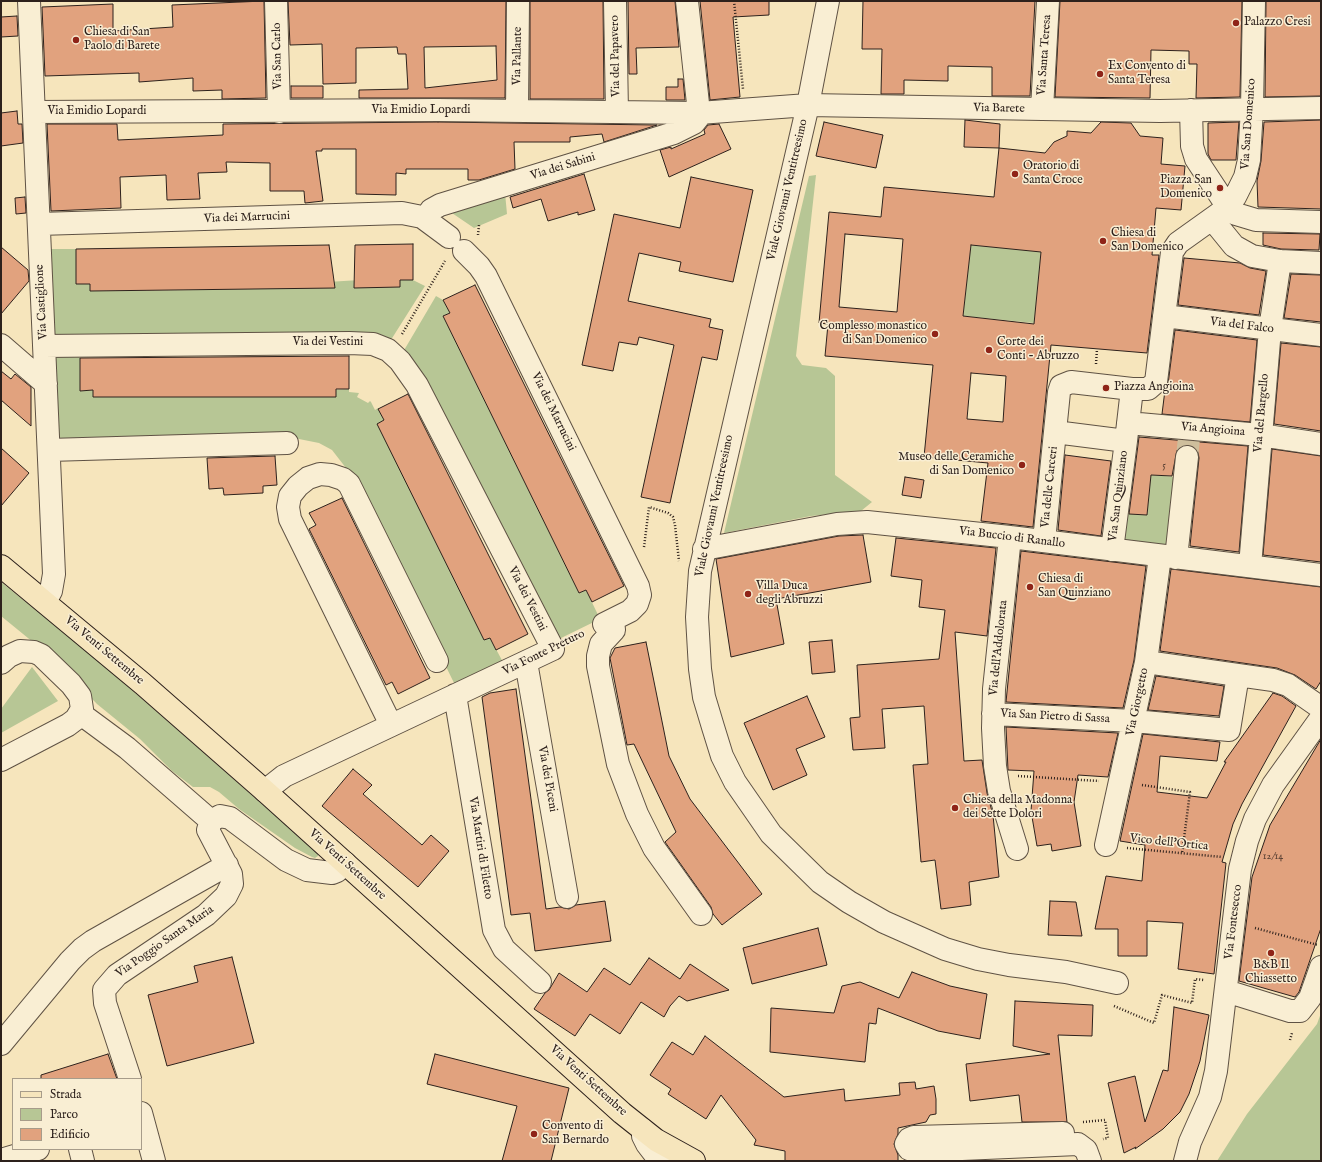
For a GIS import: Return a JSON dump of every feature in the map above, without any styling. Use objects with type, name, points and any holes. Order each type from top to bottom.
[{"type":"main road","name":"Via Venti Settembre","points":[[1,566],[138,679],[643,1130],[656,1140],[694,1161]]},
{"type":"street","name":"Via Castiglione","points":[[29,1],[54,574],[51,591],[45,602]]},
{"type":"street","name":"Via San Carlo","points":[[276,1],[279,112]]},
{"type":"street","name":"Via Pallante","points":[[517,111],[518,1]]},
{"type":"street","name":"Via del Papavero","points":[[615,1],[618,112]]},
{"type":"street","points":[[687,1],[699,113]]},
{"type":"street","name":"Viale Giovanni Ventitreesimo","points":[[828,1],[808,105],[704,549],[698,593],[698,639],[704,697],[722,756],[735,782],[771,834],[820,882],[849,902],[884,922],[923,940],[978,959],[1066,972],[1117,983]]},
{"type":"street","name":"Via Santa Teresa","points":[[1042,110],[1048,1]]},
{"type":"street","name":"Via San Domenico","points":[[1132,389],[1145,390],[1154,385],[1172,252],[1178,243],[1220,212],[1241,187],[1248,169],[1252,108],[1254,1]]},
{"type":"street","name":"Via Emidio Lopardi","points":[[34,112],[279,112],[417,110],[699,113],[808,105]]},
{"type":"street","name":"Via Barete","points":[[808,105],[1042,110],[1321,108]]},
{"type":"street","points":[[1191,110],[1192,146],[1196,159],[1220,212],[1229,240],[1243,252],[1262,259],[1321,263]]},
{"type":"street","name":"Via dei Sabini","points":[[426,220],[431,210],[440,205],[677,132],[694,123],[699,113]]},
{"type":"street","points":[[1220,212],[1265,220],[1321,222]]},
{"type":"street","name":"Via dei Marrucini","points":[[39,224],[402,213],[415,214],[426,220],[454,246],[479,266],[486,276],[635,579]]},
{"type":"street","name":"Via del Bargello","points":[[1250,566],[1270,329],[1280,261]]},
{"type":"street","name":"Via del Falco","points":[[1164,316],[1321,335]]},
{"type":"street","name":"Via dei Vestini","points":[[44,346],[349,343],[373,344],[391,352],[400,361],[418,389],[553,649]]},
{"type":"street","points":[[1,345],[46,384]]},
{"type":"street","points":[[1071,382],[1132,389],[1127,432],[1055,432],[1060,389],[1063,384],[1071,382]]},
{"type":"street","name":"Via delle Carceri","points":[[1044,541],[1055,432]]},
{"type":"street","name":"Via Angioina","points":[[1127,432],[1189,441],[1260,435],[1321,444]]},
{"type":"street","name":"Via San Quinziano","points":[[1112,550],[1127,432]]},
{"type":"street","name":"Via Giorgetto","points":[[1106,845],[1134,721],[1168,557],[1189,441]]},
{"type":"street","points":[[49,450],[287,443]]},
{"type":"street","points":[[391,726],[290,519],[288,507],[290,496],[298,486],[308,478],[314,475],[325,474],[337,476],[349,484],[437,661]]},
{"type":"street","name":"Via Buccio di Ranallo","points":[[704,549],[831,525],[867,522],[1010,537],[1321,575]]},
{"type":"street","name":"Via dell'Addolorata","points":[[1010,537],[994,689],[993,714],[995,759],[999,791],[1017,849]]},
{"type":"street","points":[[635,579],[640,591],[637,604],[630,611],[608,622],[614,630],[602,644],[598,656],[598,666],[618,764],[637,814],[654,848],[701,914]]},
{"type":"street","name":"Via Fonte Preturo","points":[[265,791],[284,776],[553,649]]},
{"type":"street","points":[[1,663],[9,656],[25,650],[41,655],[71,684],[80,696],[82,703],[81,714],[68,725],[1,760]]},
{"type":"street","name":"Via dei Piceni","points":[[526,662],[567,897]]},
{"type":"street","points":[[1146,662],[1238,674],[1283,683],[1321,708]]},
{"type":"street","name":"Via San Pietro di Sassa","points":[[993,714],[1134,721],[1229,730],[1238,674]]},
{"type":"street","name":"Via Martiri di Filetto","points":[[455,695],[494,930],[504,949],[540,982]]},
{"type":"street","points":[[81,714],[127,748],[211,821],[220,816],[230,818],[286,860],[307,870],[332,873],[337,871],[345,863]]},
{"type":"street","name":"Via Fontesecco","points":[[1169,1161],[1183,1152],[1188,1152],[1206,1108],[1213,1084],[1218,986],[1233,923],[1241,863],[1255,819],[1273,785],[1321,718]]},
{"type":"street","name":"Via Poggio Santa Maria","points":[[130,1078],[105,1003],[104,990],[118,975],[219,904],[226,896],[232,884],[231,874],[208,830],[211,821]]},
{"type":"street","points":[[6,1038],[70,961],[88,945],[227,865]]},
{"type":"street","points":[[1218,986],[1290,1011],[1300,1011],[1304,1008],[1310,998],[1321,967]]},
{"type":"street","points":[[142,1119],[154,1161]]},
{"type":"street","points":[[643,1130],[643,1136],[647,1144],[660,1161]]},
{"type":"street","points":[[1063,1133],[914,1137],[909,1139],[906,1144],[909,1149],[915,1151],[1078,1144],[1086,1150],[1090,1161]]},
{"type":"street","points":[[1,1160],[35,1150]]},
{"type":"street","points":[[80,1150],[83,1161]]},
{"type":"path","points":[[734,1],[745,110]]},
{"type":"path","points":[[391,352],[454,246]]},
{"type":"path","points":[[1096,364],[1097,349]]},
{"type":"path","points":[[635,579],[641,570],[649,507],[668,512],[672,517],[676,529],[679,564]]},
{"type":"path","name":"Via Fonte Preturo","points":[[553,649],[608,622]]},
{"type":"path","name":"Vico dell'Ortica","points":[[1106,845],[1224,857]]},
{"type":"path","points":[[1233,923],[1321,946]]},
{"type":"path","points":[[1108,1003],[1154,1023],[1162,995],[1192,1003],[1195,979],[1218,986]]},
{"type":"green space","points":[[816,175],[796,356],[802,365],[826,368],[835,376],[835,475],[872,502],[861,511],[811,516],[724,533],[809,176]]},
{"type":"green space","points":[[505,193],[507,214],[474,228],[449,211]]},
{"type":"green space","points":[[971,245],[1041,252],[1034,323],[963,316]]},
{"type":"green space","points":[[48,249],[76,249],[76,284],[90,284],[90,291],[197,290],[360,280],[360,287],[399,287],[400,280],[413,280],[425,286],[389,343],[52,340]]},
{"type":"green space","points":[[436,296],[443,300],[450,313],[443,316],[579,593],[586,590],[600,619],[557,640],[403,352]]},
{"type":"green space","points":[[80,355],[80,391],[93,390],[93,397],[200,397],[349,389],[349,392],[359,393],[357,397],[368,403],[370,401],[375,410],[378,408],[384,420],[378,424],[484,640],[490,638],[504,664],[456,687],[353,477],[332,450],[319,443],[289,437],[58,443],[53,356]]},
{"type":"green space","points":[[1151,475],[1178,477],[1171,551],[1118,544],[1122,513],[1147,515]]},
{"type":"green space","points":[[1,582],[99,661],[318,853],[318,856],[315,858],[312,857],[295,848],[239,809],[219,792],[210,787],[193,787],[172,771],[140,739],[97,704],[50,656],[1,616]]},
{"type":"green space","points":[[32,667],[58,701],[1,733],[1,709]]},
{"type":"green space","points":[[1321,1013],[1321,1161],[1217,1161],[1247,1114],[1317,1024]]},
{"type":"building","points":[[264,1],[266,98],[222,99],[222,90],[193,91],[193,78],[139,82],[139,73],[45,76],[42,7],[113,4],[113,31],[173,27],[172,5]]},
{"type":"building","points":[[288,1],[506,1],[505,98],[359,98],[359,90],[408,89],[406,54],[398,54],[397,47],[356,48],[356,83],[323,84],[322,44],[290,45]],"holes":[[[496,46],[497,80],[425,88],[424,47]]]},
{"type":"building","points":[[530,1],[603,1],[604,99],[530,99]]},
{"type":"building","points":[[628,1],[675,1],[679,47],[636,48],[637,74],[629,74]]},
{"type":"building","points":[[700,1],[769,1],[769,15],[733,17],[740,97],[710,100]]},
{"type":"building","points":[[863,1],[1035,1],[1030,96],[992,96],[992,67],[948,66],[948,81],[904,80],[904,94],[881,94],[882,49],[862,49]]},
{"type":"building","points":[[1060,1],[1242,1],[1240,97],[1196,98],[1197,64],[1189,64],[1189,51],[1151,50],[1150,98],[1055,97]]},
{"type":"building","points":[[1266,1],[1321,1],[1321,96],[1265,97]]},
{"type":"building","points":[[17,16],[18,36],[1,37],[1,17]]},
{"type":"building","points":[[678,79],[683,79],[685,100],[666,100],[666,87],[678,87]]},
{"type":"building","points":[[291,86],[323,86],[323,98],[291,98]]},
{"type":"building","points":[[17,111],[18,124],[22,124],[23,143],[1,146],[1,113]]},
{"type":"building","points":[[965,120],[1000,124],[999,148],[964,147]]},
{"type":"building","points":[[1321,120],[1321,209],[1258,207],[1257,181],[1261,161],[1264,122]]},
{"type":"building","points":[[438,122],[657,125],[604,142],[602,134],[570,137],[570,142],[514,142],[515,169],[479,180],[468,180],[468,169],[406,169],[406,174],[396,173],[396,195],[356,194],[356,149],[322,149],[322,151],[316,151],[323,201],[305,203],[304,191],[270,191],[270,163],[226,162],[227,172],[198,173],[200,199],[167,200],[166,175],[120,177],[121,208],[51,211],[47,124],[117,124],[118,140],[223,135],[223,124]]},
{"type":"building","points":[[824,122],[883,135],[876,168],[816,156]]},
{"type":"building","points":[[1101,122],[1131,123],[1140,136],[1163,138],[1161,164],[1185,166],[1181,210],[1156,208],[1152,255],[1159,255],[1147,353],[1051,345],[1033,527],[981,521],[988,463],[924,457],[933,365],[825,356],[828,324],[819,323],[829,212],[881,217],[884,187],[994,197],[999,148],[1045,153],[1054,142],[1067,136],[1067,131],[1091,133]],"holes":[[[845,234],[903,239],[897,312],[839,307]],[[971,245],[1041,252],[1034,324],[963,316]],[[971,373],[1006,376],[1003,422],[967,419]]]},
{"type":"building","points":[[1239,122],[1236,160],[1211,160],[1208,154],[1208,123]]},
{"type":"building","points":[[719,124],[731,149],[669,177],[660,150],[671,147],[671,149],[705,134],[704,130],[708,125]]},
{"type":"building","points":[[584,174],[595,210],[578,215],[578,212],[548,221],[541,199],[513,208],[510,197]]},
{"type":"building","points":[[691,177],[753,190],[733,282],[679,271],[681,262],[639,253],[628,301],[711,319],[709,327],[723,330],[717,360],[702,357],[670,503],[641,497],[674,345],[639,337],[637,345],[619,342],[613,371],[582,365],[614,214],[680,228]]},
{"type":"building","points":[[25,197],[26,213],[16,214],[15,198]]},
{"type":"building","points":[[1263,233],[1320,234],[1319,250],[1281,249],[1263,245]]},
{"type":"building","points":[[413,244],[413,280],[400,280],[400,287],[354,288],[355,245]]},
{"type":"building","points":[[329,245],[335,288],[90,291],[90,284],[76,284],[76,249]]},
{"type":"building","points":[[1,247],[28,270],[29,281],[1,314]]},
{"type":"building","points":[[1184,258],[1240,263],[1250,268],[1266,271],[1259,315],[1178,305]]},
{"type":"building","points":[[1291,274],[1321,275],[1321,322],[1284,318]]},
{"type":"building","points":[[475,285],[624,586],[592,602],[586,590],[579,593],[443,316],[450,313],[443,300]]},
{"type":"building","points":[[1175,330],[1257,340],[1250,422],[1162,414],[1165,390],[1168,384]]},
{"type":"building","points":[[1281,343],[1321,347],[1321,431],[1274,424]]},
{"type":"building","points":[[349,356],[349,389],[336,389],[336,397],[93,397],[93,390],[80,391],[80,358]]},
{"type":"building","points":[[1,371],[11,379],[15,374],[31,387],[31,426],[1,400]]},
{"type":"building","points":[[408,394],[528,634],[496,650],[490,638],[484,640],[377,424],[384,420],[378,409]]},
{"type":"building","points":[[1139,437],[1248,446],[1239,552],[1190,546],[1199,458],[1195,447],[1189,445],[1182,446],[1177,450],[1172,476],[1151,475],[1147,515],[1129,514]]},
{"type":"building","points":[[1,448],[29,473],[1,506]]},
{"type":"building","points":[[1272,449],[1321,456],[1321,562],[1263,555]]},
{"type":"building","points":[[1065,455],[1111,461],[1101,536],[1058,530]]},
{"type":"building","points":[[275,456],[277,485],[263,486],[263,493],[224,495],[223,488],[209,489],[207,458]]},
{"type":"building","points":[[905,477],[924,480],[921,498],[902,495]]},
{"type":"building","points":[[342,498],[430,678],[398,694],[392,682],[386,685],[309,529],[316,525],[309,513]]},
{"type":"building","name":"Villa Duca degli Abruzzi","points":[[863,535],[871,582],[776,599],[784,644],[731,657],[716,559],[839,536]]},
{"type":"building","points":[[896,538],[996,548],[987,636],[955,632],[964,761],[982,760],[987,793],[993,815],[999,877],[969,882],[971,905],[941,909],[935,860],[921,862],[913,765],[928,764],[924,706],[882,709],[885,748],[853,750],[850,718],[860,717],[857,665],[939,659],[945,610],[919,607],[922,580],[891,576]]},
{"type":"building","points":[[1021,551],[1146,566],[1134,660],[1123,708],[1006,702]]},
{"type":"building","points":[[1171,569],[1321,587],[1321,681],[1316,689],[1295,675],[1277,668],[1160,651]]},
{"type":"building","points":[[832,640],[835,672],[812,674],[809,642]]},
{"type":"building","points":[[646,642],[669,756],[690,799],[762,894],[722,925],[665,842],[676,832],[634,744],[627,745],[610,658],[615,648]]},
{"type":"building","points":[[1156,676],[1224,686],[1219,716],[1148,710]]},
{"type":"building","points":[[516,689],[546,909],[560,907],[569,909],[576,905],[605,901],[611,941],[535,951],[530,913],[511,915],[482,697],[490,693]]},
{"type":"building","points":[[1273,693],[1282,696],[1296,706],[1242,804],[1233,824],[1222,862],[1226,863],[1214,974],[1178,969],[1183,923],[1147,921],[1147,956],[1118,956],[1118,929],[1095,929],[1106,876],[1142,881],[1145,845],[1120,841],[1143,734],[1220,742],[1217,761],[1160,756],[1157,792],[1207,798],[1226,762],[1224,762]]},
{"type":"building","points":[[807,696],[825,737],[796,749],[807,775],[773,790],[744,723]]},
{"type":"building","points":[[1006,727],[1118,733],[1108,777],[1078,775],[1074,802],[1081,846],[1052,851],[1051,844],[1037,846],[1031,811],[1034,771],[1008,770]]},
{"type":"building","points":[[1321,739],[1321,928],[1299,992],[1295,997],[1239,981],[1252,877],[1270,825]]},
{"type":"building","points":[[353,769],[372,785],[363,794],[422,845],[431,835],[449,851],[418,887],[322,806]]},
{"type":"building","points":[[1050,901],[1076,902],[1082,936],[1048,935]]},
{"type":"building","points":[[818,928],[827,965],[752,984],[743,948]]},
{"type":"building","points":[[232,957],[254,1043],[167,1066],[148,995],[198,982],[194,966]]},
{"type":"building","points":[[649,958],[680,979],[690,964],[729,990],[687,1001],[679,996],[670,1006],[664,1017],[641,1002],[620,1034],[590,1014],[575,1036],[534,1009],[545,993],[549,990],[559,973],[587,992],[604,968],[630,985]]},
{"type":"building","points":[[912,972],[950,986],[987,994],[980,1039],[938,1031],[878,1008],[876,1024],[869,1023],[865,1062],[770,1052],[771,1008],[834,1013],[842,986],[860,982],[899,998]]},
{"type":"building","points":[[1015,1001],[1093,1005],[1092,1036],[1058,1035],[1067,1122],[1022,1122],[1019,1095],[970,1101],[966,1064],[1050,1054],[1013,1046]]},
{"type":"building","points":[[1174,1007],[1209,1015],[1200,1061],[1189,1094],[1180,1112],[1163,1129],[1135,1149],[1136,1147],[1124,1153],[1108,1083],[1135,1076],[1145,1122],[1163,1070],[1168,1071]]},
{"type":"building","points":[[705,1036],[784,1097],[844,1089],[845,1101],[900,1095],[899,1083],[915,1082],[916,1089],[934,1086],[936,1114],[930,1115],[926,1122],[898,1128],[898,1134],[894,1144],[898,1155],[898,1161],[785,1161],[785,1151],[754,1145],[756,1140],[721,1095],[706,1119],[668,1094],[671,1089],[650,1075],[672,1042],[693,1055]]},
{"type":"building","points":[[108,1054],[117,1078],[41,1078],[41,1075]]},
{"type":"building","name":"Convento di San Bernardo","points":[[435,1054],[569,1088],[551,1161],[502,1161],[517,1106],[427,1084]]},
{"type":"tunnel","points":[[1187,457],[1189,438]]},
{"type":"place","name":"Palazzo Cresi","points":[[1236,23]]},
{"type":"place","name":"Chiesa di San Paolo di Barete","points":[[76,40]]},
{"type":"place","name":"Ex Convento di Santa Teresa","points":[[1100,74]]},
{"type":"place","name":"Oratorio di Santa Croce","points":[[1015,174]]},
{"type":"place","name":"Piazza San Domenico","points":[[1220,188]]},
{"type":"place","name":"Chiesa di San Domenico","points":[[1103,241]]},
{"type":"place","name":"Complesso monastico di San Domenico","points":[[935,334]]},
{"type":"place","name":"Corte dei Conti - Abruzzo","points":[[989,350]]},
{"type":"place","name":"Piazza Angioina","points":[[1106,388]]},
{"type":"place","name":"Museo delle Ceramiche di San Domenico","points":[[1022,465]]},
{"type":"place","name":"Chiesa di San Quinziano","points":[[1030,587]]},
{"type":"place","name":"Villa Duca degli Abruzzi","points":[[748,594]]},
{"type":"place","name":"Chiesa della Madonna dei Sette Dolori","points":[[955,808]]},
{"type":"place","name":"B&B Il Chiassetto","points":[[1271,953]]},
{"type":"place","name":"Convento di San Bernardo","points":[[534,1134]]}]
